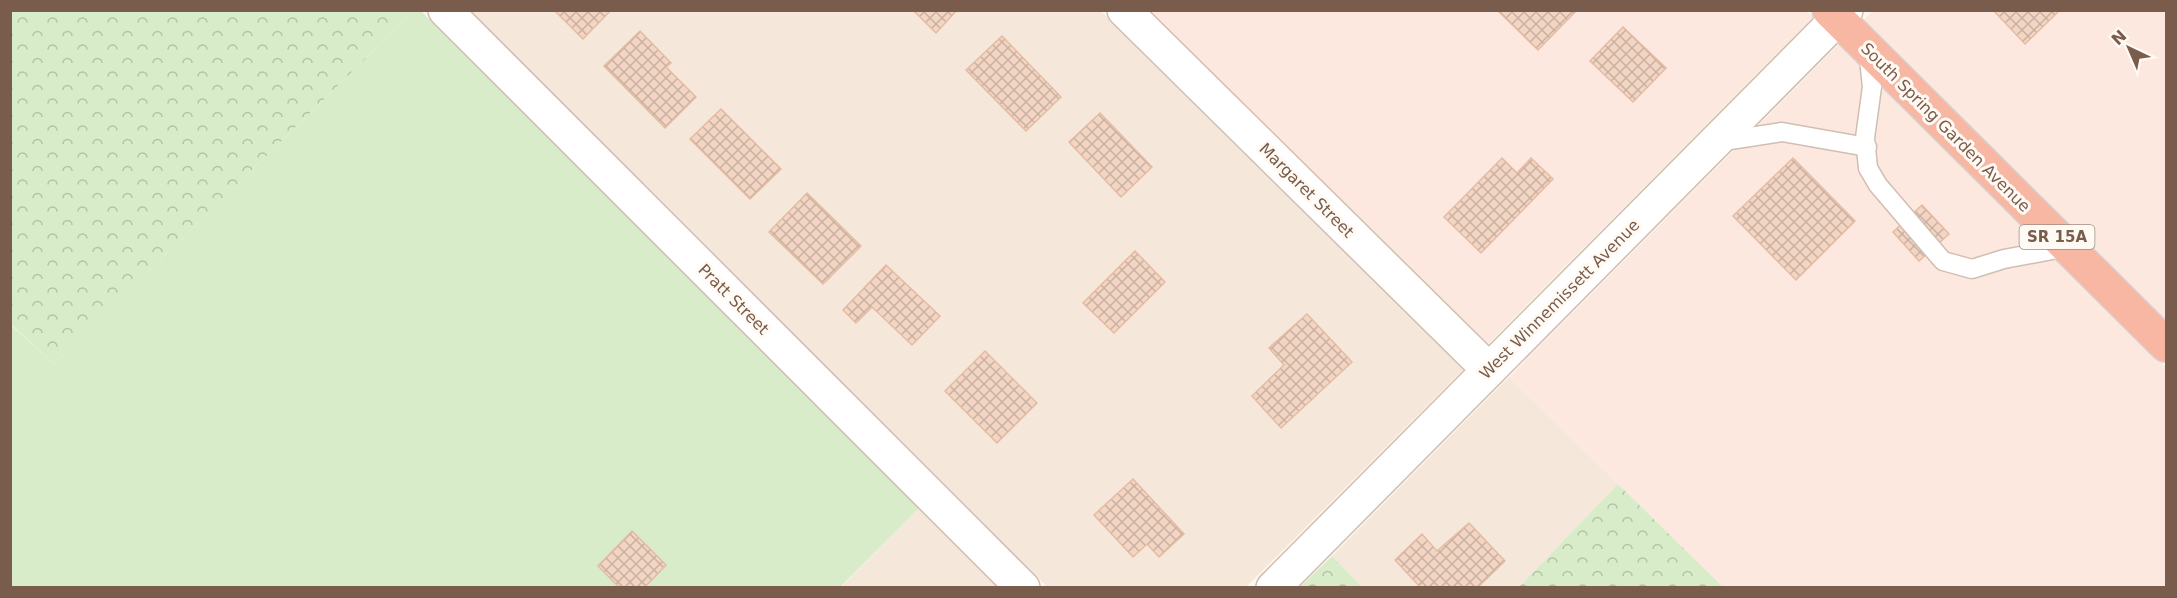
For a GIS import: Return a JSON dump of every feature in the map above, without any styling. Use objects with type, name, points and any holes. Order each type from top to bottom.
[{"type":"highway","name":"South Spring Garden Avenue","points":[[1837,13],[1868,49],[2166,345]]},
{"type":"street","name":"Pratt Street","points":[[445,10],[1023,588]]},
{"type":"street","name":"Margaret Street","points":[[1125,10],[1489,370]]},
{"type":"street","name":"West Winnemissett Avenue","points":[[1273,588],[1715,143],[1837,13]]},
{"type":"lane","points":[[1868,49],[1872,87],[1865,138],[1868,168],[1878,185],[1943,261],[1972,269],[2004,259],[2068,248]]},
{"type":"lane","points":[[1715,143],[1782,132],[1867,147]]},
{"type":"shaded area","points":[[1806,10],[1813,17],[1487,345],[1148,11]]},
{"type":"shaded area","points":[[1873,10],[2166,11],[2166,320],[1863,21]]},
{"type":"shaded area","points":[[468,11],[1101,11],[1464,369],[1246,587],[1047,587]]},
{"type":"shaded area","points":[[1839,44],[2166,367],[2166,587],[1723,587],[1509,377]]},
{"type":"shaded area","points":[[1509,377],[1618,484],[1519,587],[1362,587],[1332,556]]},
{"type":"shaded area","points":[[919,508],[1000,588],[840,588]]},
{"type":"green space","points":[[10,11],[414,11],[54,364],[11,324]]},
{"type":"green space","points":[[414,11],[421,11],[919,508],[840,587],[11,587],[10,324],[54,364]]},
{"type":"green space","points":[[1618,484],[1723,587],[1519,587]]},
{"type":"green space","points":[[1332,556],[1362,587],[1300,587]]},
{"type":"building","points":[[554,10],[611,10],[583,39]]},
{"type":"building","points":[[913,10],[957,10],[936,33]]},
{"type":"building","points":[[1497,10],[1577,10],[1538,50]]},
{"type":"building","points":[[1993,10],[2060,10],[2025,44]]},
{"type":"building","points":[[1623,27],[1666,68],[1633,102],[1590,61]]},
{"type":"building","points":[[640,31],[671,63],[666,67],[696,97],[665,128],[604,66]]},
{"type":"building","points":[[1002,36],[1061,97],[1026,131],[966,70]]},
{"type":"building","points":[[721,109],[781,169],[750,199],[690,139]]},
{"type":"building","points":[[1100,113],[1152,167],[1121,197],[1069,142]]},
{"type":"building","points":[[1502,158],[1517,173],[1531,158],[1553,179],[1481,253],[1444,217]]},
{"type":"building","points":[[1793,158],[1855,221],[1796,280],[1733,216]]},
{"type":"building","points":[[807,193],[861,246],[823,284],[769,232]]},
{"type":"building","points":[[1922,205],[1949,234],[1919,261],[1893,232]]},
{"type":"building","points":[[1135,251],[1165,282],[1114,333],[1083,303]]},
{"type":"building","points":[[886,265],[940,316],[912,345],[872,307],[856,323],[843,310]]},
{"type":"building","points":[[1307,314],[1352,362],[1281,428],[1252,396],[1284,365],[1269,348]]},
{"type":"building","points":[[985,351],[1037,403],[997,443],[945,391]]},
{"type":"building","points":[[1133,479],[1184,534],[1159,557],[1147,544],[1133,557],[1094,515]]},
{"type":"building","points":[[1469,523],[1505,561],[1477,588],[1421,588],[1395,560],[1422,534],[1437,551]]},
{"type":"building","points":[[632,531],[666,565],[644,588],[620,588],[598,566]]}]
